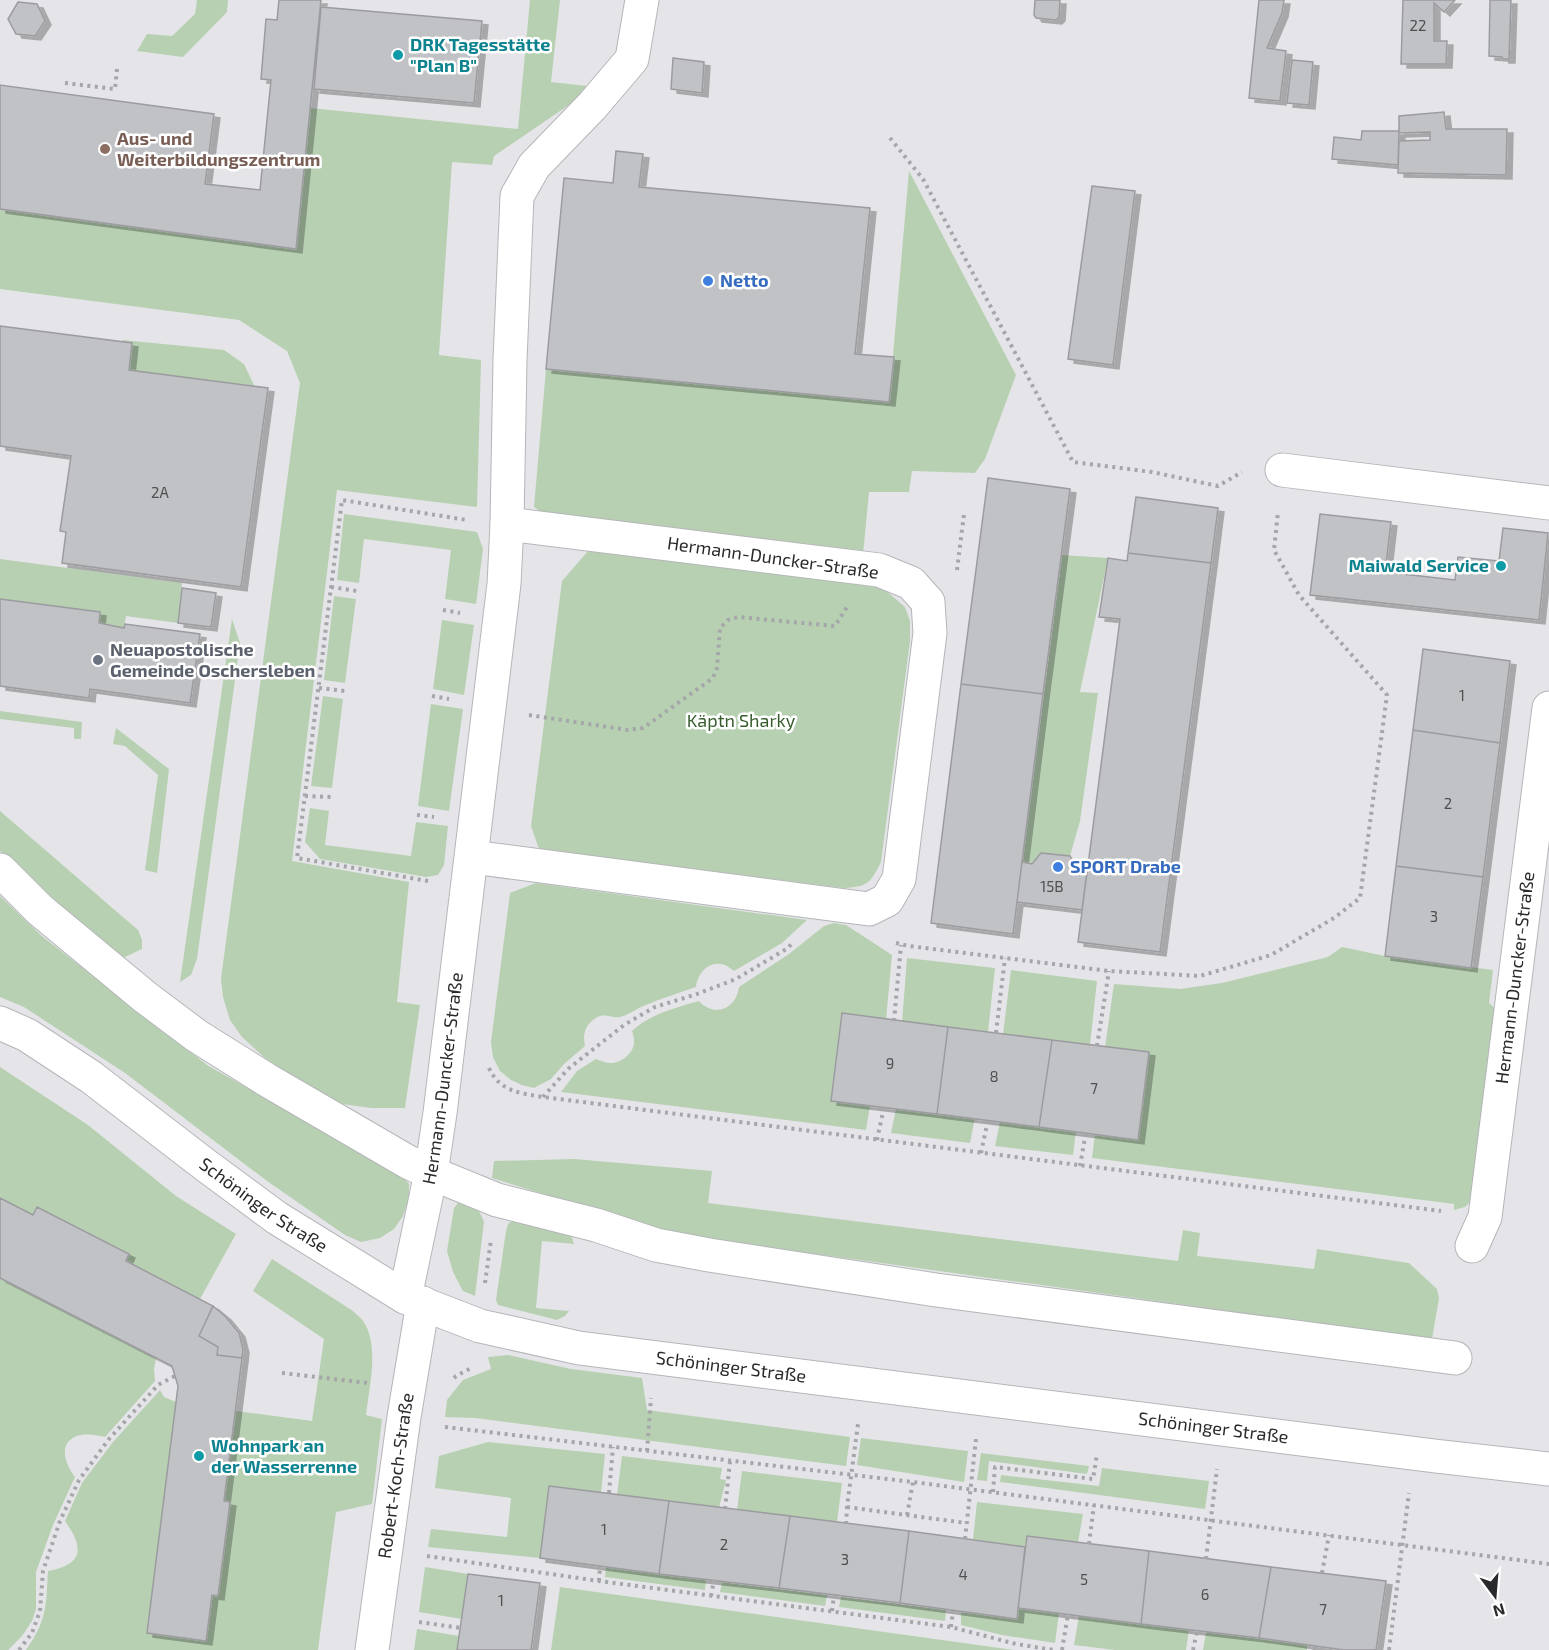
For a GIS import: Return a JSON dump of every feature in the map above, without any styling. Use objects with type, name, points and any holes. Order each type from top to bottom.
[{"type":"street","points":[[492,522],[510,360],[517,196],[534,166],[592,106],[632,60],[642,0]]},
{"type":"street","points":[[1282,470],[1549,503]]},
{"type":"street","name":"Hermann-Duncker-Straße","points":[[414,1300],[440,1113],[504,584],[492,522],[879,570],[911,583],[928,602],[930,633],[899,879],[888,900],[869,909],[472,857]]},
{"type":"street","name":"Hermann-Duncker-Straße","points":[[1478,1232],[1549,708]]},
{"type":"street","points":[[0,870],[40,910],[144,997],[197,1036],[267,1080],[431,1173],[497,1200],[596,1225],[656,1245],[709,1255],[936,1290],[1455,1358]]},
{"type":"street","name":"Schöninger Straße","points":[[0,1023],[27,1035],[92,1077],[277,1218],[414,1300],[480,1326],[530,1339],[579,1348],[1549,1469]]},
{"type":"street","name":"Robert-Koch-Straße","points":[[372,1650],[404,1418],[414,1300]]},
{"type":"path","points":[[65,83],[115,89],[117,69]]},
{"type":"path","points":[[890,138],[923,179],[1073,462],[1152,472],[1218,486],[1252,466],[1282,470],[1274,550],[1299,595],[1387,695],[1360,898],[1334,918],[1270,955],[1200,976],[1109,971],[901,945],[893,942]]},
{"type":"path","points":[[435,882],[297,858],[342,500],[492,522]]},
{"type":"path","points":[[489,709],[628,730],[644,728],[713,678],[717,668],[720,628],[728,620],[738,617],[835,626],[851,599],[879,570]]},
{"type":"path","points":[[332,587],[357,591]]},
{"type":"path","points":[[319,688],[345,691]]},
{"type":"path","points":[[305,796],[331,798]]},
{"type":"path","points":[[543,1097],[568,1069],[624,1025],[655,1007],[736,979],[788,948],[795,940]]},
{"type":"path","points":[[894,1021],[901,945]]},
{"type":"path","points":[[996,1033],[1005,958]]},
{"type":"path","points":[[1097,1046],[1109,971]]},
{"type":"path","points":[[486,1060],[493,1077],[513,1092],[1080,1166],[1478,1232]]},
{"type":"path","points":[[877,1140],[884,1107]]},
{"type":"path","points":[[981,1153],[988,1120]]},
{"type":"path","points":[[1080,1166],[1086,1132]]},
{"type":"path","points":[[647,1451],[654,1358]]},
{"type":"path","points":[[282,1373],[378,1384]]},
{"type":"path","points":[[20,1650],[32,1633],[40,1611],[43,1571],[60,1521],[79,1480],[110,1439],[158,1385],[175,1376]]},
{"type":"path","points":[[846,1524],[863,1384]]},
{"type":"path","points":[[965,1539],[981,1399]]},
{"type":"path","points":[[993,1492],[995,1467],[1093,1479],[1104,1415]]},
{"type":"path","points":[[404,1418],[434,1425],[913,1482],[1549,1564]]},
{"type":"path","points":[[1206,1559],[1222,1429]]},
{"type":"path","points":[[609,1493],[613,1447]]},
{"type":"path","points":[[1389,1650],[1411,1475],[1435,1456]]},
{"type":"path","points":[[725,1509],[730,1461]]},
{"type":"path","points":[[907,1515],[913,1482]]},
{"type":"path","points":[[1089,1544],[1094,1505]]},
{"type":"path","points":[[847,1507],[966,1523]]},
{"type":"path","points":[[1322,1573],[1329,1535]]},
{"type":"path","points":[[385,1552],[951,1627],[1016,1644],[1054,1650]]},
{"type":"path","points":[[599,1581],[600,1566]]},
{"type":"path","points":[[711,1596],[714,1580]]},
{"type":"path","points":[[832,1611],[834,1596]]},
{"type":"path","points":[[951,1627],[953,1611]]},
{"type":"path","points":[[1062,1650],[1068,1614]]},
{"type":"path","points":[[420,1622],[461,1628]]},
{"type":"path","points":[[1193,1650],[1197,1630]]},
{"type":"green space","points":[[196,0],[228,0],[227,12],[183,57],[137,51],[147,34],[172,36],[195,14]]},
{"type":"green space","points":[[530,0],[560,0],[551,82],[587,86],[585,94],[494,156],[492,165],[452,162],[439,355],[481,360],[477,507],[337,490],[292,861],[409,882],[397,1002],[420,1005],[405,1108],[371,1108],[335,1103],[266,1059],[242,1037],[230,1020],[223,997],[221,979],[300,383],[287,351],[239,320],[0,289],[0,209],[296,249],[310,108],[518,129]]},
{"type":"green space","points":[[909,171],[1016,375],[985,459],[975,473],[912,471],[909,492],[869,492],[863,555],[548,517],[534,507],[546,369],[889,401]]},
{"type":"green space","points":[[123,340],[224,350],[244,364],[259,396],[119,372]]},
{"type":"green space","points":[[344,514],[477,532],[483,549],[476,604],[445,599],[451,550],[364,539],[359,583],[337,580]]},
{"type":"green space","name":"Käptn Sharky","points":[[589,550],[834,579],[884,589],[905,607],[910,621],[910,641],[881,862],[867,883],[858,887],[843,888],[539,849],[531,826],[562,581]]},
{"type":"green space","points":[[1062,555],[1108,558],[1080,692],[1098,693],[1080,821],[1070,856],[1041,853],[1032,864],[1022,862]]},
{"type":"green space","points":[[0,559],[182,583],[178,623],[126,616],[124,628],[99,623],[100,612],[0,599]]},
{"type":"green space","points":[[334,596],[356,599],[345,683],[324,680]]},
{"type":"green space","points":[[232,619],[240,643],[197,959],[191,975],[180,982]]},
{"type":"green space","points":[[442,620],[474,625],[464,695],[433,689]]},
{"type":"green space","points":[[323,696],[343,699],[332,788],[311,786]]},
{"type":"green space","points":[[431,704],[463,709],[449,811],[418,806]]},
{"type":"green space","points":[[0,711],[82,722],[81,739],[74,739],[74,728],[0,719]]},
{"type":"green space","points":[[116,728],[169,769],[157,873],[145,870],[158,775],[125,746],[113,744]]},
{"type":"green space","points":[[310,808],[329,811],[325,845],[411,856],[416,822],[448,826],[444,865],[438,875],[426,877],[320,859],[305,842]]},
{"type":"green space","points":[[0,811],[138,930],[142,940],[142,949],[123,958],[14,865],[0,851]]},
{"type":"green space","points":[[536,883],[807,920],[782,943],[734,971],[725,965],[714,964],[701,973],[696,987],[652,1002],[623,1016],[597,1017],[586,1029],[585,1046],[551,1079],[534,1088],[511,1080],[500,1071],[493,1057],[491,1042],[510,893]]},
{"type":"green space","points":[[0,896],[43,937],[207,1065],[380,1159],[400,1173],[409,1184],[409,1198],[403,1216],[394,1229],[380,1238],[361,1242],[345,1235],[267,1181],[125,1073],[24,1007],[0,997]]},
{"type":"green space","points":[[834,923],[846,925],[892,955],[886,1020],[842,1014],[831,1101],[870,1106],[866,1130],[561,1092],[577,1071],[596,1059],[611,1063],[627,1056],[634,1045],[632,1031],[647,1020],[663,1012],[699,1001],[712,1009],[724,1009],[734,1001],[739,987],[789,954],[824,926]]},
{"type":"green space","points":[[1342,947],[1385,956],[1493,970],[1489,1003],[1498,1011],[1472,1200],[1465,1207],[1454,1210],[1454,1204],[1092,1158],[1095,1134],[1138,1139],[1149,1052],[1105,1047],[1114,984],[1180,989],[1222,983],[1328,957]]},
{"type":"green space","points":[[907,958],[995,968],[988,1032],[902,1022]]},
{"type":"green space","points":[[1011,970],[1097,981],[1090,1045],[1003,1034]]},
{"type":"green space","points":[[0,1067],[88,1125],[176,1196],[236,1234],[200,1299],[126,1261],[129,1254],[37,1207],[33,1215],[0,1198]]},
{"type":"green space","points":[[896,1109],[975,1118],[970,1143],[891,1133]]},
{"type":"green space","points":[[1000,1122],[1076,1131],[1073,1155],[995,1146]]},
{"type":"green space","points":[[574,1159],[712,1171],[708,1203],[1178,1261],[1183,1230],[1200,1233],[1197,1256],[1314,1269],[1317,1249],[1409,1263],[1437,1289],[1439,1298],[1432,1339],[671,1234],[492,1178],[494,1161]]},
{"type":"green space","points":[[458,1203],[475,1207],[484,1222],[475,1296],[463,1291],[453,1272],[447,1251],[454,1208]]},
{"type":"green space","points":[[514,1220],[571,1235],[574,1244],[542,1241],[536,1308],[569,1311],[557,1320],[498,1305],[496,1300],[506,1231],[508,1224]]},
{"type":"green space","points":[[272,1259],[353,1311],[363,1321],[371,1342],[372,1354],[366,1415],[382,1419],[372,1504],[336,1512],[318,1650],[26,1650],[42,1621],[48,1571],[69,1564],[77,1553],[75,1539],[65,1521],[82,1483],[113,1442],[160,1390],[164,1397],[176,1402],[147,1633],[206,1641],[212,1595],[218,1595],[230,1502],[224,1501],[236,1411],[312,1421],[324,1339],[253,1291]]},
{"type":"green space","points":[[0,1278],[156,1358],[155,1381],[105,1437],[81,1435],[68,1442],[66,1459],[75,1477],[53,1525],[36,1572],[36,1609],[32,1621],[22,1636],[8,1650],[0,1650]]},
{"type":"green space","points":[[508,1355],[571,1369],[642,1378],[647,1410],[850,1437],[846,1466],[475,1418],[445,1417],[447,1400],[463,1380],[491,1369],[488,1357]]},
{"type":"green space","points":[[861,1438],[968,1451],[964,1482],[857,1465]]},
{"type":"green space","points":[[488,1442],[605,1454],[601,1493],[549,1486],[540,1558],[428,1547],[431,1529],[507,1537],[511,1498],[435,1488],[439,1456]]},
{"type":"green space","points":[[981,1453],[1089,1466],[1087,1474],[989,1461],[987,1481],[977,1480]]},
{"type":"green space","points":[[622,1456],[722,1468],[720,1479],[726,1480],[719,1508],[617,1495]]},
{"type":"green space","points":[[1102,1468],[1209,1481],[1205,1509],[1000,1482],[1001,1475],[1099,1486]]},
{"type":"green space","points":[[742,1471],[842,1483],[837,1522],[737,1510]]},
{"type":"green space","points":[[977,1502],[1083,1514],[1078,1542],[1027,1536],[1025,1547],[973,1539]]},
{"type":"green space","points":[[425,1567],[468,1574],[462,1619],[419,1612]]},
{"type":"green space","points":[[606,1567],[706,1580],[705,1590],[605,1577]]},
{"type":"green space","points":[[722,1582],[827,1595],[825,1606],[720,1592]]},
{"type":"green space","points":[[560,1587],[1014,1650],[551,1650]]},
{"type":"green space","points":[[841,1597],[946,1610],[945,1621],[839,1607]]},
{"type":"green space","points":[[1018,1608],[1059,1613],[1055,1643],[1002,1635],[961,1625],[961,1612],[1016,1619]]},
{"type":"green space","points":[[1079,1616],[1189,1630],[1186,1650],[1115,1650],[1074,1645]]},
{"type":"green space","points":[[417,1629],[459,1636],[457,1650],[414,1650]]},
{"type":"green space","points":[[1206,1632],[1307,1645],[1307,1650],[1203,1650]]},
{"type":"building","name":"Aus- und Weiterbildungszentrum","points":[[279,0],[321,0],[296,249],[0,209],[0,85],[214,114],[205,184],[260,190],[271,80],[261,79],[266,19],[277,20]]},
{"type":"building","points":[[1035,0],[1060,0],[1059,17],[1056,20],[1036,18],[1034,15]]},
{"type":"building","points":[[1259,0],[1284,0],[1282,13],[1267,48],[1286,51],[1280,101],[1249,98]]},
{"type":"building","points":[[1403,0],[1455,0],[1444,12],[1434,3],[1434,41],[1447,41],[1446,64],[1401,64]]},
{"type":"building","points":[[1490,0],[1511,0],[1509,59],[1489,56]]},
{"type":"building","points":[[18,2],[37,4],[45,21],[35,36],[16,34],[8,19]]},
{"type":"building","name":"DRK Tagesstätte \"Plan B\"","points":[[321,7],[482,21],[474,103],[314,89]]},
{"type":"building","points":[[673,58],[704,62],[702,93],[671,89]]},
{"type":"building","points":[[1292,60],[1313,62],[1309,105],[1287,103]]},
{"type":"building","points":[[1444,112],[1446,129],[1507,129],[1506,175],[1398,173],[1399,141],[1430,140],[1430,132],[1399,133],[1399,116]]},
{"type":"building","points":[[1362,131],[1399,131],[1398,165],[1332,159],[1334,137],[1361,140]]},
{"type":"building","name":"Netto","points":[[616,151],[643,154],[639,187],[870,208],[855,354],[894,357],[889,402],[546,369],[564,178],[613,183]]},
{"type":"building","points":[[1092,186],[1135,191],[1113,365],[1068,359]]},
{"type":"building","points":[[0,326],[132,343],[129,370],[268,388],[241,587],[62,563],[66,532],[60,531],[71,456],[0,446]]},
{"type":"building","points":[[988,478],[1070,489],[1043,694],[961,684]]},
{"type":"building","points":[[1136,497],[1218,508],[1211,563],[1128,553]]},
{"type":"building","name":"Maiwald Service","points":[[1320,514],[1391,522],[1385,572],[1455,580],[1458,557],[1499,561],[1503,528],[1548,533],[1539,620],[1310,595]]},
{"type":"building","points":[[1128,553],[1211,563],[1160,952],[1078,942],[1120,619],[1099,617],[1108,558],[1127,561]]},
{"type":"building","points":[[182,588],[216,593],[211,627],[178,623]]},
{"type":"building","name":"Neuapostolische Gemeinde Oschersleben","points":[[0,599],[100,612],[99,623],[124,628],[125,624],[200,634],[190,703],[90,689],[89,698],[0,686]]},
{"type":"building","points":[[1423,649],[1510,661],[1500,743],[1413,730]]},
{"type":"building","points":[[961,684],[1043,694],[1013,934],[931,923]]},
{"type":"building","points":[[1413,730],[1500,743],[1483,877],[1396,866]]},
{"type":"building","points":[[1041,853],[1070,856],[1077,869],[1087,871],[1082,910],[1017,902],[1022,862],[1032,864]]},
{"type":"building","points":[[1396,866],[1483,877],[1471,968],[1385,956]]},
{"type":"building","points":[[842,1013],[948,1027],[937,1114],[831,1101]]},
{"type":"building","points":[[948,1027],[1052,1040],[1039,1127],[937,1114]]},
{"type":"building","points":[[1052,1040],[1149,1052],[1138,1140],[1039,1127]]},
{"type":"building","name":"Wohnpark an der Wasserrenne","points":[[0,1198],[33,1215],[37,1207],[129,1254],[126,1261],[213,1306],[199,1336],[218,1347],[217,1355],[242,1358],[224,1501],[230,1502],[218,1596],[212,1595],[206,1641],[147,1633],[178,1386],[172,1366],[0,1278]]},
{"type":"building","points":[[213,1306],[239,1333],[243,1349],[242,1358],[217,1355],[218,1347],[199,1336]]},
{"type":"building","points":[[549,1486],[669,1501],[659,1574],[540,1558]]},
{"type":"building","points":[[669,1501],[790,1516],[779,1588],[659,1574]]},
{"type":"building","points":[[790,1516],[909,1531],[900,1603],[779,1588]]},
{"type":"building","points":[[909,1531],[1025,1547],[1017,1619],[900,1603]]},
{"type":"building","points":[[1027,1536],[1149,1551],[1141,1624],[1018,1608]]},
{"type":"building","points":[[1149,1551],[1271,1567],[1259,1638],[1141,1624]]},
{"type":"building","points":[[1271,1567],[1386,1581],[1376,1650],[1344,1650],[1259,1638]]},
{"type":"building","points":[[468,1574],[540,1583],[531,1650],[457,1650]]},
{"type":"place","name":"DRK Tagesstätte \"Plan B\"","points":[[398,55]]},
{"type":"place","name":"Aus- und Weiterbildungszentrum","points":[[105,149]]},
{"type":"place","name":"Netto","points":[[708,281]]},
{"type":"place","name":"Maiwald Service","points":[[1501,566]]},
{"type":"place","name":"Neuapostolische Gemeinde Oschersleben","points":[[98,660]]},
{"type":"place","name":"SPORT Drabe","points":[[1058,867]]},
{"type":"place","name":"Wohnpark an der Wasserrenne","points":[[199,1456]]}]
